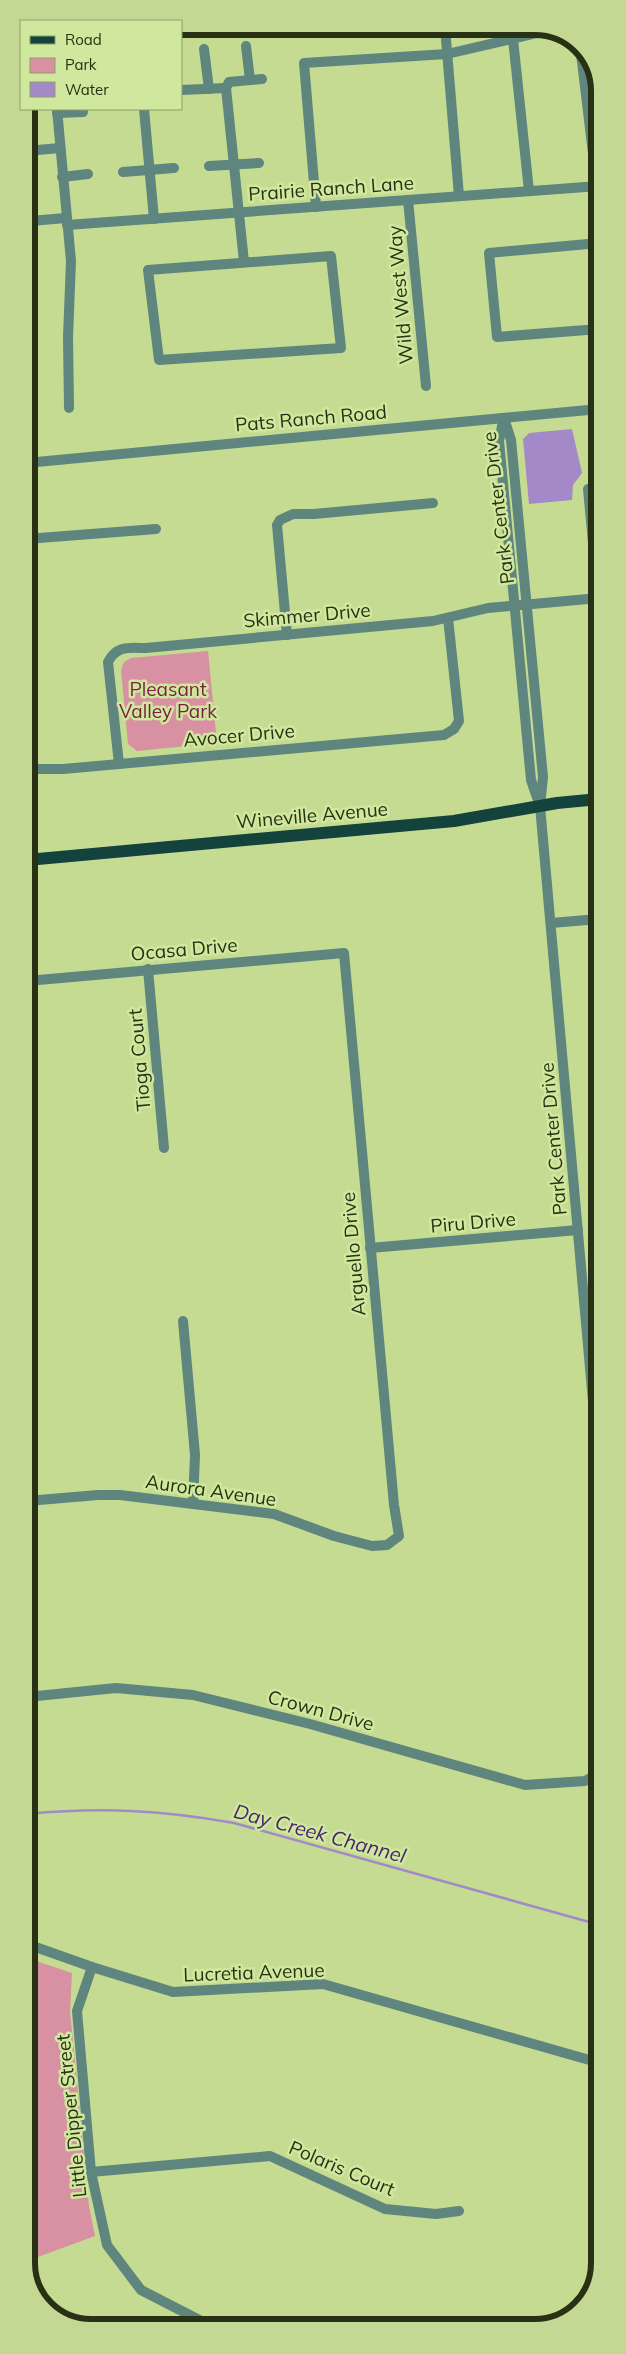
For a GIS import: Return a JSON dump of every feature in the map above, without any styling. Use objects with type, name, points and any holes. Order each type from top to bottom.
[{"type":"main road","name":"Wineville Avenue","points":[[35,859],[454,821],[540,806],[591,800]]},
{"type":"street","points":[[446,35],[459,196]]},
{"type":"street","points":[[316,207],[304,62],[448,54],[529,35]]},
{"type":"street","points":[[512,39],[529,191]]},
{"type":"street","points":[[246,46],[250,80]]},
{"type":"street","points":[[204,49],[209,89]]},
{"type":"street","points":[[582,60],[591,131]]},
{"type":"street","points":[[244,262],[226,88],[229,82],[262,79]]},
{"type":"street","points":[[182,90],[226,88]]},
{"type":"street","points":[[144,110],[154,219]]},
{"type":"street","points":[[69,408],[68,337],[71,261],[57,111],[83,112]]},
{"type":"street","points":[[35,150],[60,148]]},
{"type":"street","points":[[208,166],[259,163]]},
{"type":"street","points":[[123,172],[174,168]]},
{"type":"street","points":[[62,177],[88,174]]},
{"type":"street","name":"Prairie Ranch Lane","points":[[35,221],[154,219],[591,187]]},
{"type":"street","name":"Wild West Way","points":[[408,200],[426,386]]},
{"type":"street","points":[[591,244],[489,253],[497,337],[591,330]]},
{"type":"street","points":[[331,256],[341,348],[159,360],[148,270],[244,262],[331,256]]},
{"type":"street","name":"Pats Ranch Road","points":[[35,462],[591,409]]},
{"type":"street","name":"Park Center Drive","points":[[504,418],[511,440],[543,777],[540,806],[578,1230],[591,1341]]},
{"type":"street","name":"Park Center Drive","points":[[504,418],[499,441],[531,780],[540,806]]},
{"type":"street","points":[[287,635],[277,525],[280,520],[293,514],[314,514],[432,503]]},
{"type":"street","points":[[35,539],[156,529]]},
{"type":"street","name":"Skimmer Drive","points":[[119,764],[108,662],[113,653],[121,648],[146,648],[448,618],[477,609],[515,605],[591,601]]},
{"type":"street","name":"Avocer Drive","points":[[35,770],[444,735],[454,729],[459,720],[448,618]]},
{"type":"street","points":[[551,923],[591,920]]},
{"type":"street","name":"Ocasa Drive","points":[[35,979],[344,954]]},
{"type":"street","name":"Arguello Drive","points":[[344,954],[394,1505],[399,1536],[387,1546]]},
{"type":"street","name":"Tioga Court","points":[[148,969],[164,1148]]},
{"type":"street","name":"Piru Drive","points":[[370,1248],[578,1230]]},
{"type":"street","points":[[183,1321],[195,1455],[193,1504]]},
{"type":"street","name":"Aurora Avenue","points":[[35,1500],[98,1494],[274,1514],[334,1536],[372,1546],[387,1546]]},
{"type":"street","name":"Crown Drive","points":[[35,1696],[116,1688],[193,1695],[310,1724],[525,1785],[585,1781],[591,1778]]},
{"type":"street","name":"Lucretia Avenue","points":[[35,1947],[173,1992],[323,1984],[591,2059]]},
{"type":"street","name":"Little Dipper Street","points":[[92,1967],[77,2011],[91,2172],[107,2245],[141,2290],[197,2319]]},
{"type":"street","name":"Polaris Court","points":[[91,2172],[270,2156],[385,2208],[436,2214],[459,2211]]},
{"type":"green space","name":"Pleasant Valley Park","points":[[208,651],[217,743],[137,751],[128,744],[121,670],[124,662],[131,658]]},
{"type":"green space","points":[[35,1961],[72,1973],[70,2011],[89,2206],[95,2236],[35,2258]]},
{"type":"water","points":[[572,429],[582,473],[573,485],[572,500],[529,504],[523,439],[529,433]]},
{"type":"waterway","name":"Day Creek Channel","points":[[35,1813],[106,1810],[131,1811],[181,1815],[234,1823],[591,1922]]}]
